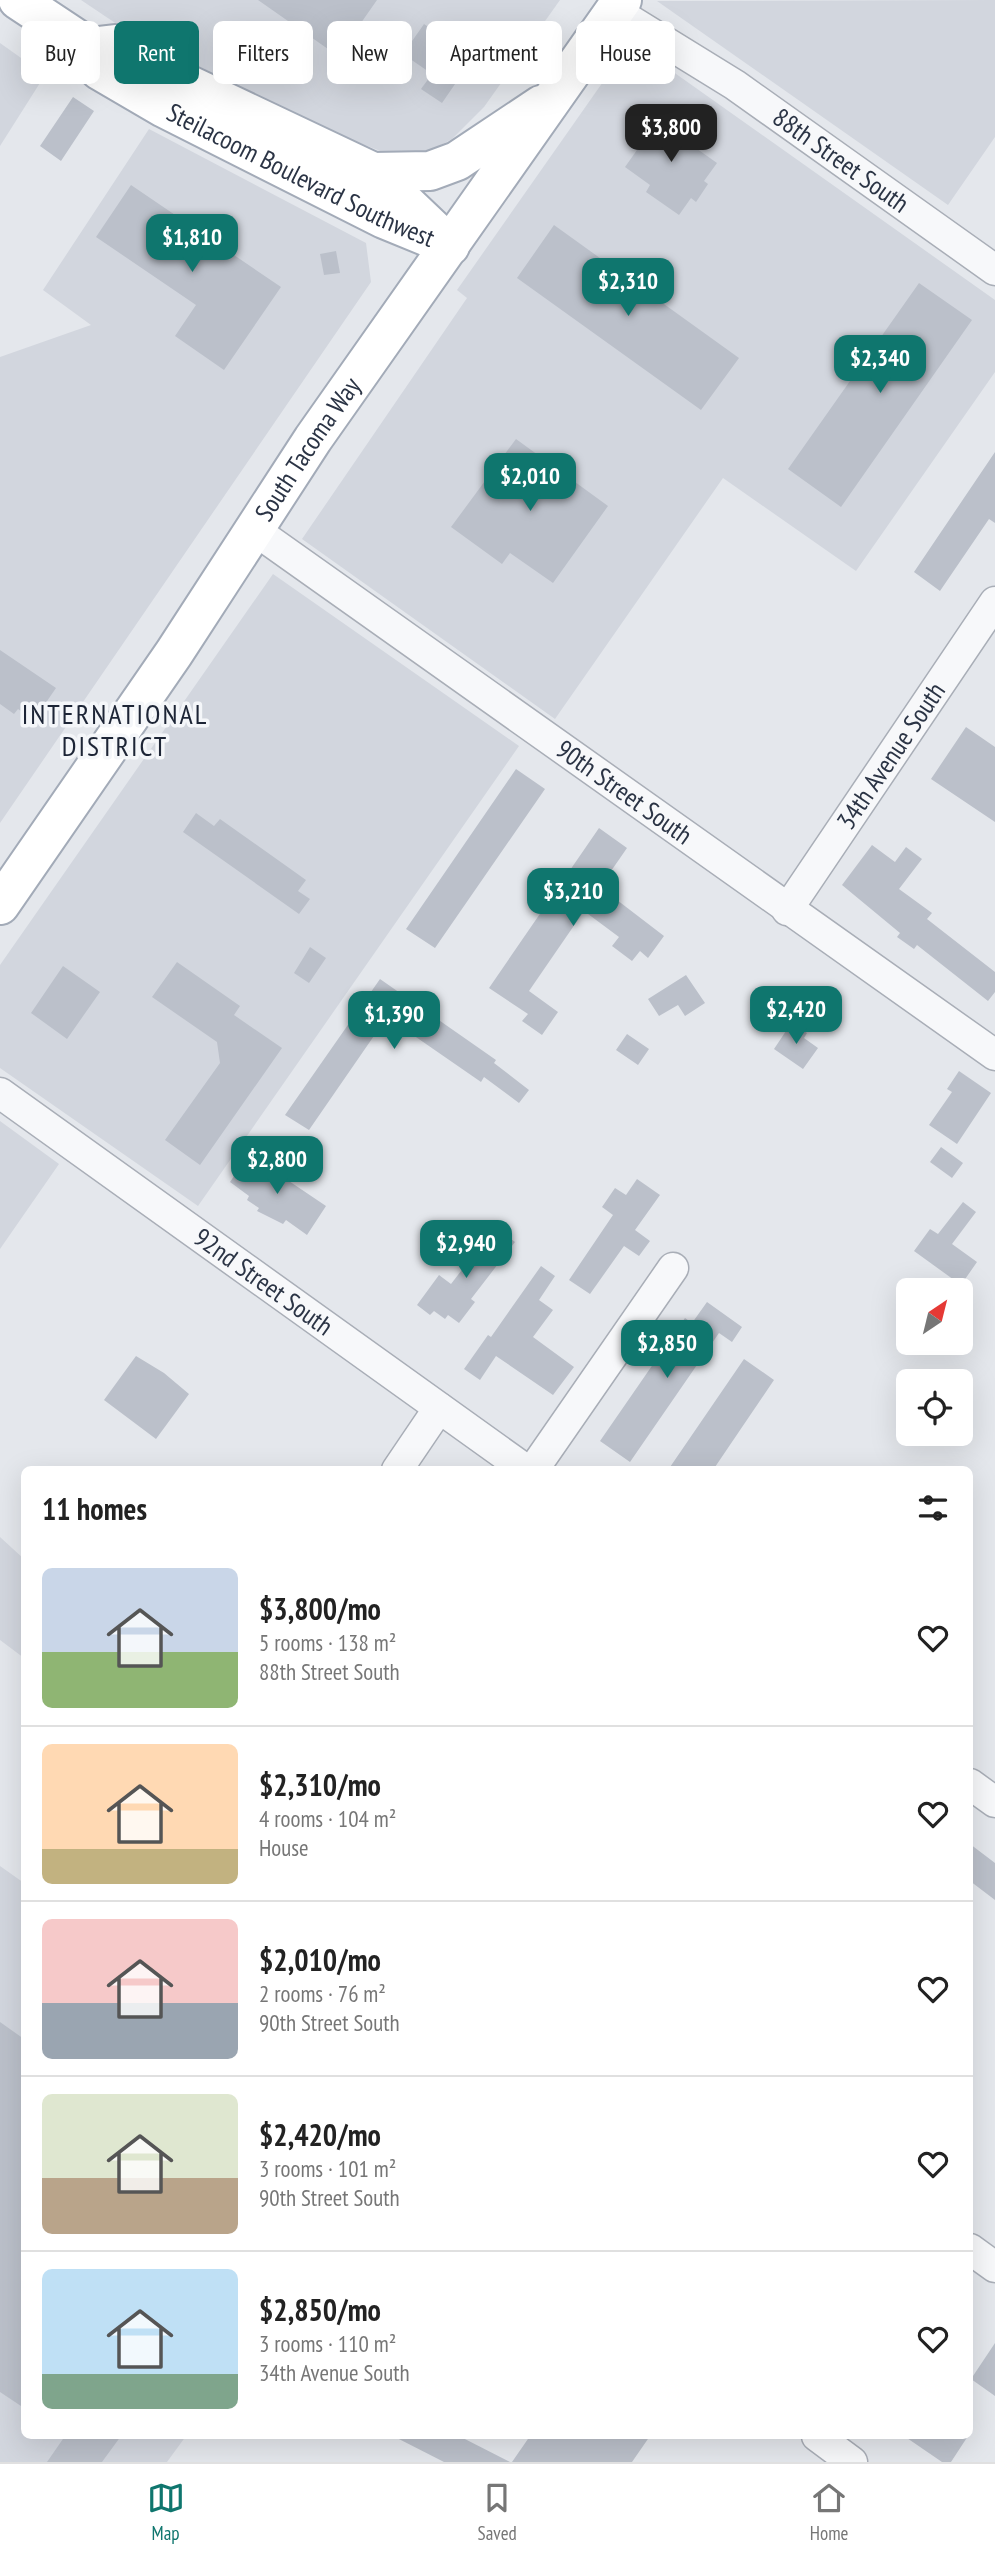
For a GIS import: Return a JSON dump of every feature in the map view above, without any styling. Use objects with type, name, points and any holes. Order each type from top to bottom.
[{"type":"main road","name":"Steilacoom Boulevard Southwest","points":[[18,0],[50,21]]},
{"type":"main road","name":"South Tacoma Way","points":[[0,905],[174,653],[253,529],[619,5]]},
{"type":"main road","name":"Steilacoom Boulevard Southwest","points":[[100,46],[115,44],[183,82],[373,172],[450,246]]},
{"type":"main road","name":"Steilacoom Boulevard Southwest","points":[[100,71],[164,108],[352,204],[450,246]]},
{"type":"main road","points":[[373,172],[430,171],[457,160],[560,92]]},
{"type":"street","name":"88th Street South","points":[[619,5],[995,270]]},
{"type":"street","name":"90th Street South","points":[[253,529],[995,1055]]},
{"type":"street","name":"34th Avenue South","points":[[788,910],[995,602]]},
{"type":"street","name":"92nd Street South","points":[[0,1093],[520,1466]]},
{"type":"street","points":[[536,1466],[673,1268]]},
{"type":"street","points":[[400,1466],[439,1408]]},
{"type":"street","points":[[973,1786],[995,1802]]},
{"type":"street","points":[[973,2251],[995,2267]]},
{"type":"street","points":[[821,2439],[852,2462]]},
{"type":"shaded area","points":[[81,0],[560,0],[545,21],[426,21],[426,84],[500,84],[484,107],[452,139],[426,153],[383,152],[230,84],[313,84],[313,21],[213,21],[213,76],[199,70],[199,21],[114,22]]},
{"type":"shaded area","points":[[995,0],[995,137],[948,205],[657,1]]},
{"type":"shaded area","points":[[0,43],[21,58],[21,84],[39,84],[0,146]]},
{"type":"shaded area","points":[[675,73],[995,300],[995,372],[856,571],[723,478],[555,719],[302,539],[467,298],[457,290],[602,84],[675,84]]},
{"type":"shaded area","points":[[149,129],[366,243],[371,282],[0,823],[0,357],[91,325],[43,290]]},
{"type":"shaded area","points":[[273,574],[519,746],[198,1206],[0,1068],[0,965]]},
{"type":"shaded area","points":[[0,1121],[59,1164],[0,1249]]},
{"type":"shaded area","points":[[0,1537],[21,1556],[21,1656],[0,1640]]},
{"type":"shaded area","points":[[0,1866],[21,1881],[21,2439],[184,2439],[167,2462],[0,2462]]},
{"type":"building","points":[[258,0],[377,0],[362,21],[327,21],[327,48],[313,38],[313,21],[288,21]]},
{"type":"building","points":[[424,24],[426,25],[426,70],[412,60],[412,41]]},
{"type":"building","points":[[426,82],[455,84],[442,103],[421,89]]},
{"type":"building","points":[[73,97],[94,111],[61,161],[40,146]]},
{"type":"building","points":[[668,106],[686,119],[676,134],[717,163],[704,181],[708,184],[696,202],[691,198],[679,215],[646,192],[650,185],[625,167]]},
{"type":"building","points":[[131,185],[281,287],[224,370],[175,336],[196,305],[96,237]]},
{"type":"building","points":[[554,225],[739,358],[701,410],[517,278]]},
{"type":"building","points":[[336,251],[340,273],[324,275],[320,254]]},
{"type":"building","points":[[919,283],[972,320],[841,507],[788,469]]},
{"type":"building","points":[[516,439],[608,506],[553,583],[510,553],[502,564],[451,527]]},
{"type":"building","points":[[995,452],[995,523],[989,519],[940,591],[914,572]]},
{"type":"building","points":[[0,650],[56,688],[34,720],[18,709],[14,714],[0,704]]},
{"type":"building","points":[[966,727],[995,747],[995,822],[931,779]]},
{"type":"building","points":[[516,769],[545,789],[435,948],[406,929]]},
{"type":"building","points":[[196,813],[214,826],[220,819],[306,880],[298,891],[310,899],[299,914],[183,832]]},
{"type":"building","points":[[599,828],[627,848],[600,887],[664,936],[648,958],[640,951],[632,961],[612,946],[619,937],[584,911],[529,991],[558,1012],[542,1035],[522,1021],[528,1014],[489,988]]},
{"type":"building","points":[[872,845],[895,862],[906,847],[922,859],[899,889],[932,913],[927,919],[995,972],[995,992],[988,1001],[917,945],[914,949],[897,937],[900,933],[842,885]]},
{"type":"building","points":[[310,947],[326,958],[309,983],[294,973]]},
{"type":"building","points":[[177,962],[240,1006],[234,1015],[282,1048],[200,1165],[165,1140],[220,1063],[217,1042],[152,997]]},
{"type":"building","points":[[63,966],[100,992],[67,1039],[31,1013]]},
{"type":"building","points":[[686,975],[705,1003],[685,1016],[678,1005],[659,1016],[648,999]]},
{"type":"building","points":[[380,979],[496,1060],[494,1063],[529,1090],[519,1103],[484,1077],[481,1082],[387,1017],[309,1130],[285,1115]]},
{"type":"building","points":[[792,1022],[807,1033],[804,1038],[818,1048],[803,1069],[774,1049]]},
{"type":"building","points":[[627,1034],[649,1049],[638,1065],[616,1050]]},
{"type":"building","points":[[959,1071],[991,1093],[957,1144],[929,1125],[952,1092],[947,1089]]},
{"type":"building","points":[[941,1147],[963,1163],[952,1178],[930,1162]]},
{"type":"building","points":[[249,1154],[326,1206],[307,1235],[286,1220],[283,1224],[257,1211],[259,1208],[247,1200],[249,1196],[230,1182]]},
{"type":"building","points":[[637,1179],[660,1195],[635,1230],[650,1241],[639,1256],[624,1246],[590,1294],[569,1280],[613,1215],[602,1207],[615,1188],[626,1195]]},
{"type":"building","points":[[963,1202],[976,1212],[952,1244],[977,1262],[966,1278],[951,1278],[914,1251],[930,1229],[938,1234]]},
{"type":"building","points":[[495,1227],[515,1242],[471,1299],[475,1302],[459,1323],[448,1315],[445,1319],[434,1311],[430,1315],[417,1305],[439,1275],[451,1284]]},
{"type":"building","points":[[541,1266],[555,1276],[539,1300],[553,1310],[533,1337],[574,1367],[553,1395],[496,1356],[480,1380],[464,1369],[488,1335],[491,1337]]},
{"type":"building","points":[[707,1302],[742,1327],[732,1342],[719,1333],[630,1462],[600,1441],[685,1318],[692,1323]]},
{"type":"building","points":[[136,1356],[164,1373],[189,1394],[156,1439],[104,1400]]},
{"type":"building","points":[[744,1359],[774,1380],[716,1466],[671,1466]]},
{"type":"building","points":[[973,1846],[995,1863],[995,1900],[973,1883]]},
{"type":"building","points":[[0,2022],[21,2037],[21,2406],[0,2392]]},
{"type":"building","points":[[995,2343],[995,2396],[973,2380],[973,2376]]},
{"type":"building","points":[[63,2439],[119,2439],[102,2462],[47,2462]]},
{"type":"building","points":[[399,2439],[465,2439],[510,2462],[444,2462]]},
{"type":"building","points":[[528,2439],[648,2439],[632,2462],[512,2462]]},
{"type":"building","points":[[908,2439],[966,2439],[951,2462],[942,2462]]},
{"type":"district","name":"INTERNATIONAL DISTRICT","points":[[115,730]]}]
